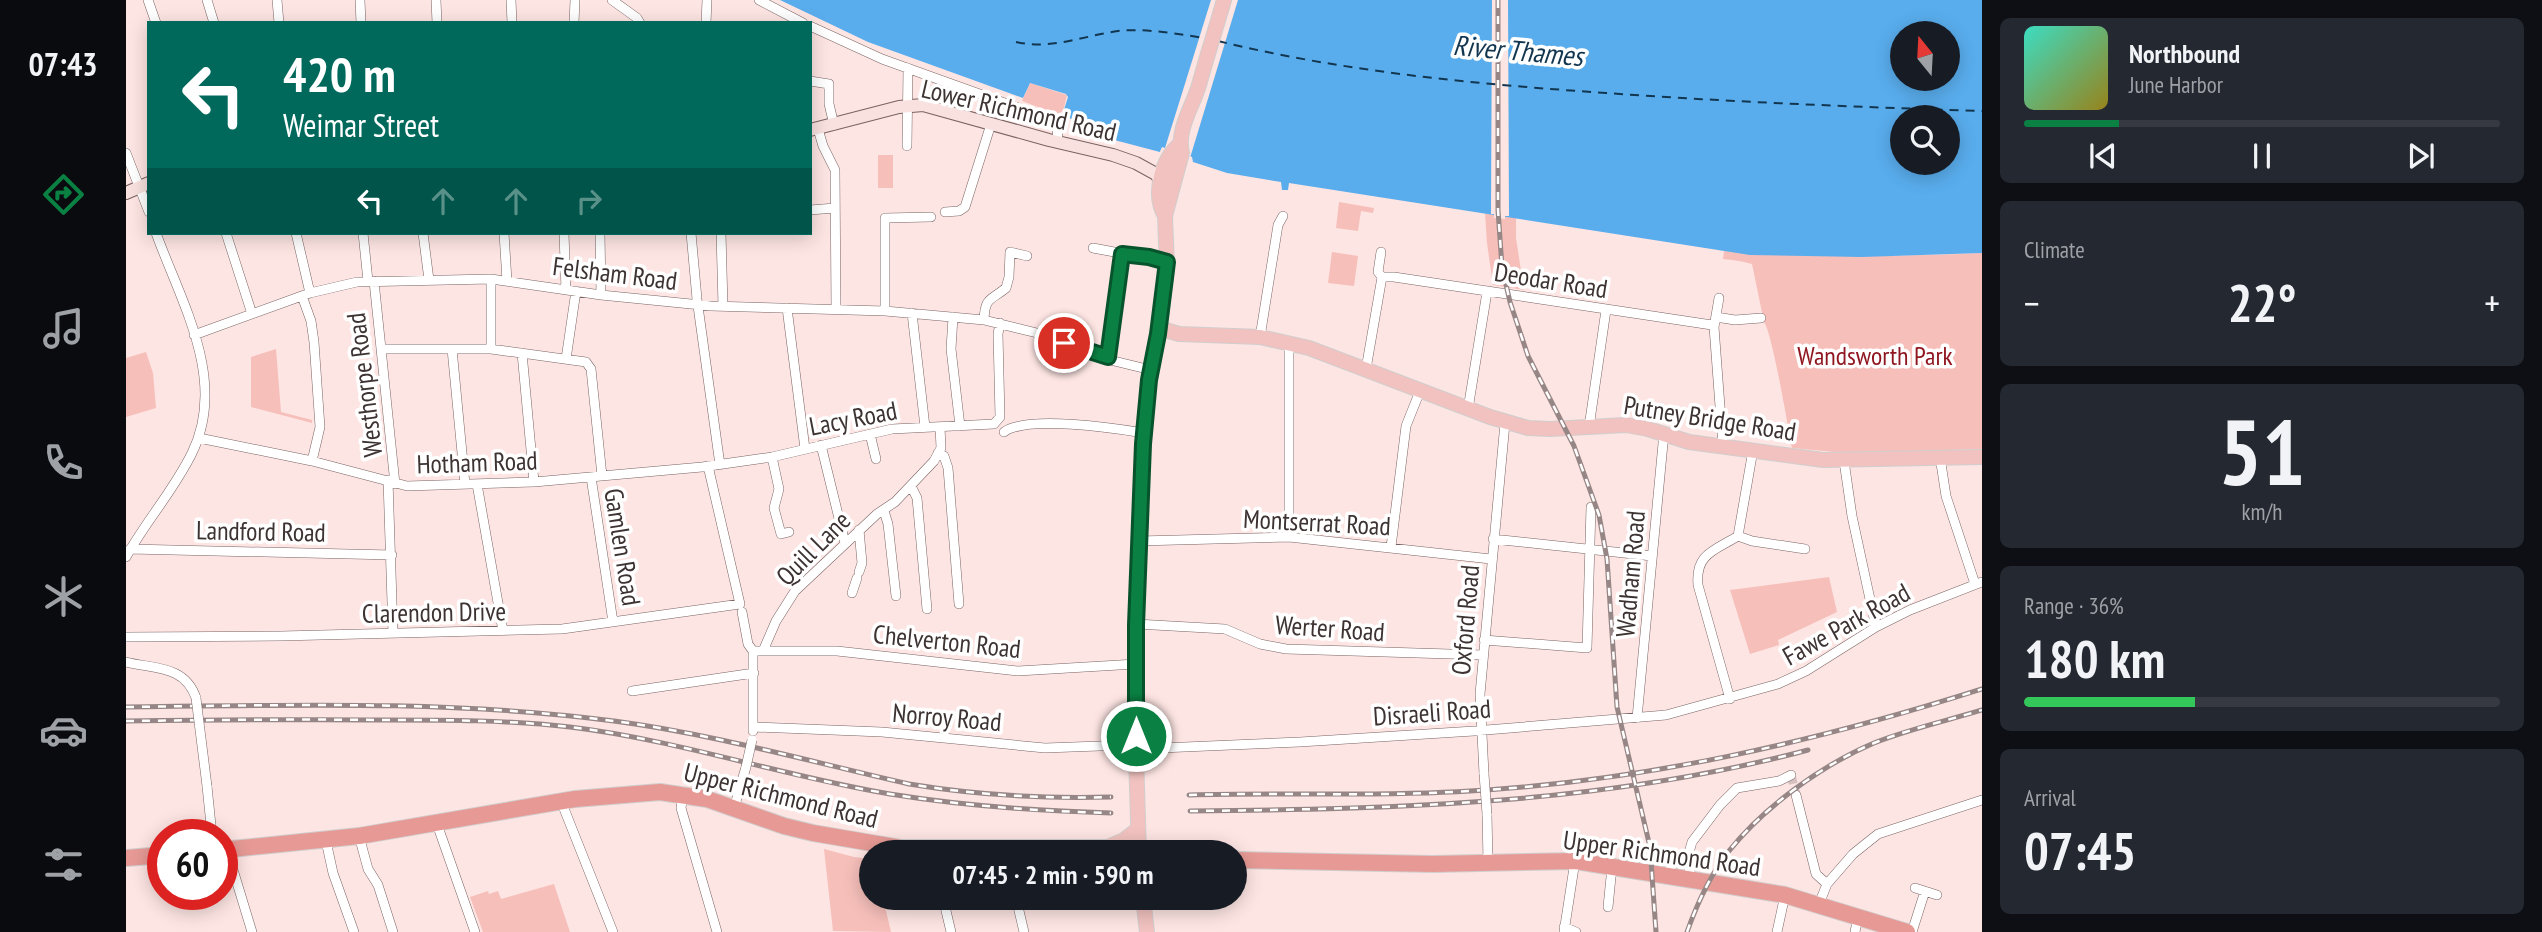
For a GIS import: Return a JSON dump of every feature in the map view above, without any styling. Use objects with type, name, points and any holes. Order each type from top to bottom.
[{"type":"highway","name":"Upper Richmond Road","points":[[238,849],[326,841],[561,801],[638,793],[683,794],[784,826],[859,842]]},
{"type":"highway","points":[[126,858],[147,856]]},
{"type":"highway","name":"Upper Richmond Road","points":[[1247,860],[1433,864],[1575,861],[1785,895],[1819,904],[1857,924],[1910,932]]},
{"type":"main road","points":[[1138,840],[1136,625],[1139,541],[1144,433],[1167,262],[1165,216],[1169,208],[1169,170],[1182,153],[1182,137],[1197,117],[1193,104],[1224,0]]},
{"type":"main road","name":"Lower Richmond Road","points":[[814,130],[907,106],[933,107],[1113,155],[1156,174],[1169,170]]},
{"type":"main road","points":[[126,192],[144,185]]},
{"type":"main road","points":[[1163,299],[1169,305],[1172,321],[1193,333]]},
{"type":"main road","name":"Putney Bridge Road","points":[[1159,328],[1179,334],[1260,337],[1289,343],[1366,369],[1505,423],[1550,429],[1626,425],[1664,433],[1689,442],[1844,461],[1982,457]]},
{"type":"main road","points":[[1125,840],[1138,829]]},
{"type":"main road","points":[[1144,910],[1147,932]]},
{"type":"street","points":[[148,0],[155,21]]},
{"type":"street","points":[[207,0],[213,21]]},
{"type":"street","points":[[278,0],[279,21]]},
{"type":"street","points":[[360,0],[361,21]]},
{"type":"street","points":[[436,0],[437,21]]},
{"type":"street","points":[[511,0],[512,21]]},
{"type":"street","points":[[574,21],[575,0]]},
{"type":"street","points":[[612,0],[639,21]]},
{"type":"street","points":[[706,21],[707,0]]},
{"type":"street","points":[[759,0],[799,21]]},
{"type":"street","points":[[812,27],[908,68],[1049,119],[1057,126],[1058,142]]},
{"type":"street","points":[[906,146],[908,68]]},
{"type":"street","points":[[812,81],[829,84],[829,104],[834,125]]},
{"type":"street","points":[[945,212],[959,211],[965,207],[991,124]]},
{"type":"street","points":[[814,130],[835,170],[836,309]]},
{"type":"street","points":[[126,153],[144,185]]},
{"type":"street","points":[[812,210],[835,208]]},
{"type":"street","points":[[1260,337],[1278,225],[1283,216]]},
{"type":"street","points":[[885,311],[885,218],[931,217]]},
{"type":"street","points":[[128,553],[180,475],[199,439],[204,413],[206,382],[203,360],[157,235]]},
{"type":"street","points":[[227,235],[252,314]]},
{"type":"street","points":[[296,235],[314,342],[320,426],[312,461]]},
{"type":"street","name":"Westhorpe Road","points":[[362,235],[380,349],[392,482],[393,633]]},
{"type":"street","points":[[423,235],[429,280]]},
{"type":"street","points":[[504,235],[507,281]]},
{"type":"street","points":[[564,235],[571,290],[566,359]]},
{"type":"street","points":[[600,235],[601,295]]},
{"type":"street","points":[[691,235],[720,465]]},
{"type":"street","points":[[720,235],[723,306]]},
{"type":"street","points":[[1093,248],[1167,262]]},
{"type":"street","points":[[984,320],[985,304],[1006,288],[1010,252],[1027,256]]},
{"type":"street","points":[[1366,369],[1381,277],[1378,272],[1381,252]]},
{"type":"street","points":[[1108,357],[1122,254]]},
{"type":"street","name":"Deodar Road","points":[[1381,277],[1606,310],[1715,322],[1761,318]]},
{"type":"street","points":[[491,279],[491,349]]},
{"type":"street","name":"Felsham Road","points":[[194,335],[306,294],[371,281],[491,279],[601,295],[698,304],[885,311],[984,320],[1151,370]]},
{"type":"street","points":[[1468,409],[1487,292]]},
{"type":"street","points":[[1719,298],[1715,322],[1723,446]]},
{"type":"street","points":[[787,308],[805,449]]},
{"type":"street","points":[[1589,427],[1606,310]]},
{"type":"street","points":[[912,313],[925,427]]},
{"type":"street","points":[[953,317],[951,349],[960,426]]},
{"type":"street","name":"Lacy Road","points":[[720,465],[772,457],[892,429],[989,426],[996,423],[1000,417],[1000,323]]},
{"type":"street","points":[[1289,343],[1289,537]]},
{"type":"street","points":[[380,349],[491,349],[586,362],[590,365],[602,476]]},
{"type":"street","points":[[452,349],[465,484]]},
{"type":"street","points":[[522,353],[534,482]]},
{"type":"street","points":[[1391,547],[1406,427],[1420,391]]},
{"type":"street","name":"Oxford Road","points":[[1488,862],[1480,694],[1505,423]]},
{"type":"street","points":[[1004,432],[1019,424],[1050,424],[1144,433]]},
{"type":"street","points":[[940,427],[942,443],[939,453],[944,456],[948,468],[959,604]]},
{"type":"street","points":[[870,433],[876,459]]},
{"type":"street","name":"Wadham Road","points":[[1637,718],[1664,433]]},
{"type":"street","name":"Hotham Road","points":[[199,439],[312,461],[392,482],[534,482],[720,465]]},
{"type":"street","points":[[821,445],[845,543]]},
{"type":"street","points":[[1738,536],[1753,450]]},
{"type":"street","name":"Quill Lane","points":[[758,651],[789,600],[845,543],[911,486],[939,453]]},
{"type":"street","points":[[772,457],[779,489],[774,508],[781,534],[789,532]]},
{"type":"street","points":[[1940,457],[1946,496],[1978,583]]},
{"type":"street","points":[[1844,461],[1852,516],[1876,627]]},
{"type":"street","points":[[708,466],[748,644],[758,651],[754,673],[752,740],[734,808]]},
{"type":"street","name":"Gamlen Road","points":[[591,477],[613,622]]},
{"type":"street","points":[[477,484],[503,631]]},
{"type":"street","points":[[911,486],[917,498],[927,609]]},
{"type":"street","points":[[1484,640],[1587,648],[1591,507]]},
{"type":"street","points":[[880,512],[888,524],[896,596]]},
{"type":"street","points":[[852,593],[862,562],[859,530]]},
{"type":"street","points":[[1730,699],[1699,593],[1698,570],[1712,550],[1738,536],[1752,541],[1805,549]]},
{"type":"street","name":"Montserrat Road","points":[[1139,541],[1289,537],[1491,559]]},
{"type":"street","points":[[1493,539],[1652,556]]},
{"type":"street","name":"Landford Road","points":[[128,553],[392,555]]},
{"type":"street","name":"Fawe Park Road","points":[[1730,699],[1786,681],[1876,627],[1910,610],[1978,583]]},
{"type":"street","name":"Clarendon Drive","points":[[126,637],[562,629],[741,608]]},
{"type":"street","name":"Werter Road","points":[[1136,625],[1225,629],[1260,644],[1286,649],[1483,655]]},
{"type":"street","name":"Chelverton Road","points":[[758,651],[837,651],[1018,671],[1136,664]]},
{"type":"street","points":[[126,662],[179,674],[193,688],[210,819]]},
{"type":"street","points":[[632,691],[754,673]]},
{"type":"street","name":"Disraeli Road","points":[[1136,746],[1161,748],[1300,742],[1637,718],[1686,711],[1730,699]]},
{"type":"street","name":"Norroy Road","points":[[753,727],[882,732],[1045,748],[1136,746]]},
{"type":"street","points":[[1688,880],[1690,870],[1686,863],[1692,842],[1720,805],[1737,788],[1779,782],[1791,775]]},
{"type":"street","points":[[683,794],[681,808],[717,932]]},
{"type":"street","points":[[1796,795],[1816,874],[1827,884]]},
{"type":"street","points":[[1819,904],[1827,884],[1853,854],[1878,834],[1982,800]]},
{"type":"street","points":[[561,801],[613,932]]},
{"type":"street","points":[[437,824],[475,932]]},
{"type":"street","points":[[359,836],[368,869],[379,886],[393,932]]},
{"type":"street","points":[[326,841],[333,873],[354,932]]},
{"type":"street","points":[[1575,861],[1564,930],[1576,932]]},
{"type":"street","points":[[1668,877],[1675,862],[1686,863]]},
{"type":"street","points":[[1608,907],[1612,867]]},
{"type":"street","points":[[1915,888],[1937,895]]},
{"type":"street","points":[[238,891],[252,932]]},
{"type":"street","points":[[1910,932],[1925,891]]},
{"type":"street","points":[[1777,932],[1785,895]]},
{"type":"street","points":[[946,910],[951,932]]},
{"type":"street","points":[[1019,910],[1024,932]]},
{"type":"green space","points":[[1030,83],[1067,95],[1062,116],[1022,101]]},
{"type":"green space","points":[[878,155],[893,155],[893,188],[878,188]]},
{"type":"green space","points":[[1339,202],[1374,208],[1373,213],[1361,211],[1358,231],[1336,228]]},
{"type":"green space","points":[[1485,213],[1516,217],[1516,238],[1524,290],[1493,285]]},
{"type":"green space","name":"Wandsworth Park","points":[[1724,251],[1853,256],[1982,253],[1982,449],[1845,453],[1792,448],[1752,264],[1723,259]]},
{"type":"green space","points":[[1332,252],[1358,256],[1354,286],[1328,283]]},
{"type":"green space","points":[[276,349],[281,412],[312,420],[312,423],[251,407],[251,357]]},
{"type":"green space","points":[[146,352],[153,373],[156,408],[126,417],[126,358]]},
{"type":"green space","points":[[1829,577],[1837,612],[1778,640],[1779,645],[1750,654],[1730,590]]},
{"type":"green space","points":[[824,849],[859,858],[859,910],[886,910],[891,932],[833,931]]},
{"type":"green space","points":[[554,884],[570,932],[483,932],[470,897],[498,891],[501,899]]},
{"type":"water","name":"River Thames","points":[[780,0],[1982,0],[1982,253],[1862,257],[1750,255],[1289,183],[1288,190],[1282,190],[1281,182],[1227,173],[1193,162],[1192,157],[1162,147],[1160,152],[1099,136],[1101,128],[1062,116],[1068,97],[1066,94],[1030,83],[1023,98],[868,42]]},
{"type":"pier","points":[[1211,0],[1238,0],[1190,158],[1191,165],[1190,160],[1164,152],[1159,156],[1161,149],[1165,148]]},
{"type":"pier","points":[[1492,0],[1508,0],[1509,216],[1505,216],[1505,219],[1494,218],[1494,214],[1491,214]]},
{"type":"ferry route","points":[[1016,42],[1054,43],[1129,30],[1205,38]]},
{"type":"ferry route","points":[[1218,41],[1362,69],[1508,85],[1747,102],[1982,111]]},
{"type":"tunnel","points":[[1791,775],[1796,795]]},
{"type":"railway","points":[[1498,0],[1498,210],[1502,267],[1510,302],[1528,356],[1574,446],[1599,515],[1607,559],[1617,707],[1650,847],[1656,932]]},
{"type":"railway","points":[[1189,795],[1435,793],[1600,778],[1793,742],[1982,689]]},
{"type":"railway","points":[[126,707],[370,705],[553,714],[688,733],[934,788],[1010,795],[1111,797]]},
{"type":"railway","points":[[1687,932],[1705,890],[1729,851],[1759,819],[1795,789],[1834,763],[1874,743],[1982,710]]},
{"type":"railway","points":[[126,721],[431,720],[570,727],[650,740],[890,794],[1000,807],[1111,813]]},
{"type":"railway","points":[[1190,811],[1424,805],[1579,793],[1732,768],[1808,750]]},
{"type":"route","points":[[1064,343],[1108,357],[1122,254],[1167,262],[1156,349],[1149,380],[1143,444],[1136,625],[1136,736]]}]
